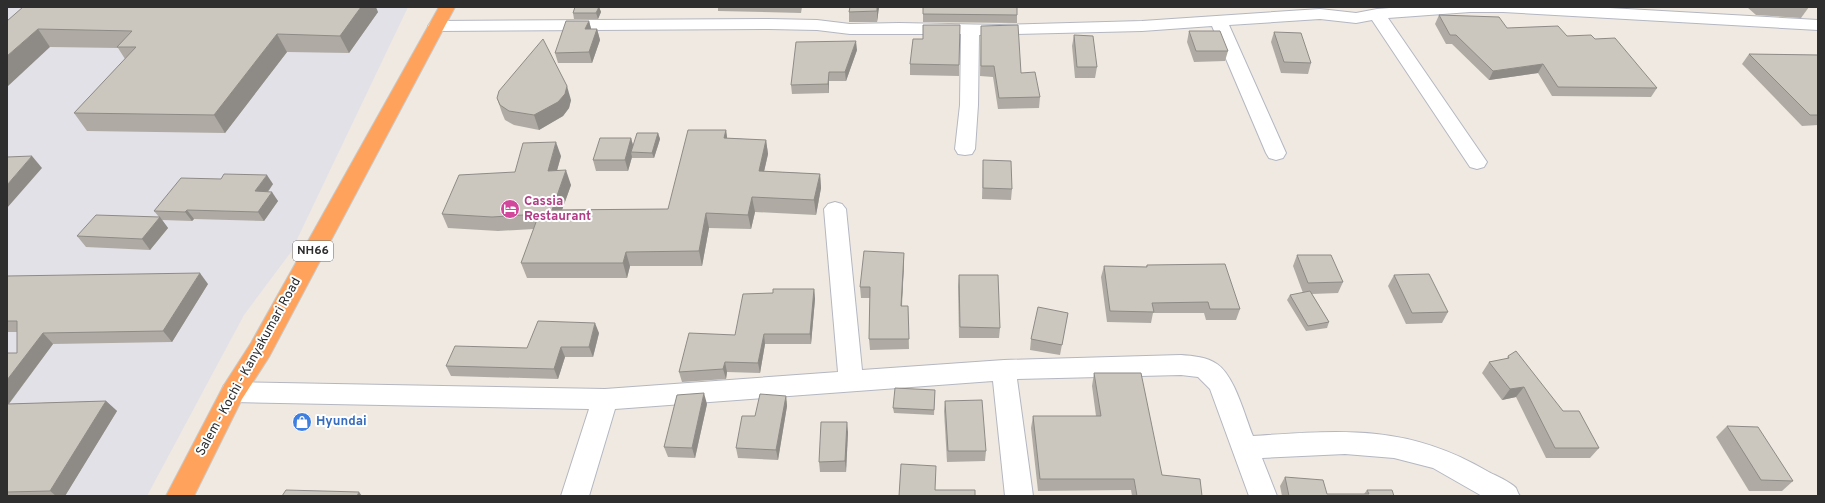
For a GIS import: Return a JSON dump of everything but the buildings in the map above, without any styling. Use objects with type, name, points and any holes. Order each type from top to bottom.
[{"type":"highway","name":"Salem - Kochi - Kanyakumari Road","points":[[180,496],[233,392],[260,350],[447,7]]},
{"type":"street","points":[[1799,7],[1818,24]]},
{"type":"street","points":[[437,26],[769,24],[817,25],[850,29],[899,28],[970,30],[1142,26],[1320,14],[1356,18],[1377,14],[1470,8],[1503,8],[1818,24]]},
{"type":"street","points":[[1377,14],[1477,162]]},
{"type":"street","points":[[1218,21],[1276,153]]},
{"type":"street","points":[[965,149],[969,105],[970,30]]},
{"type":"street","points":[[835,209],[851,381]]},
{"type":"street","points":[[233,392],[605,399],[1004,370],[1181,365],[1207,369],[1216,376],[1263,496]]},
{"type":"street","points":[[1004,370],[1019,496]]},
{"type":"street","points":[[575,496],[605,399]]},
{"type":"street","points":[[1245,448],[1341,442],[1404,448],[1442,460],[1506,496]]},
{"type":"shaded area","points":[[7,7],[408,7],[291,252],[244,315],[147,496],[7,496]]},
{"type":"place","name":"Cassia Restaurant","points":[[510,209]]},
{"type":"place","name":"Hyundai","points":[[302,422]]}]
